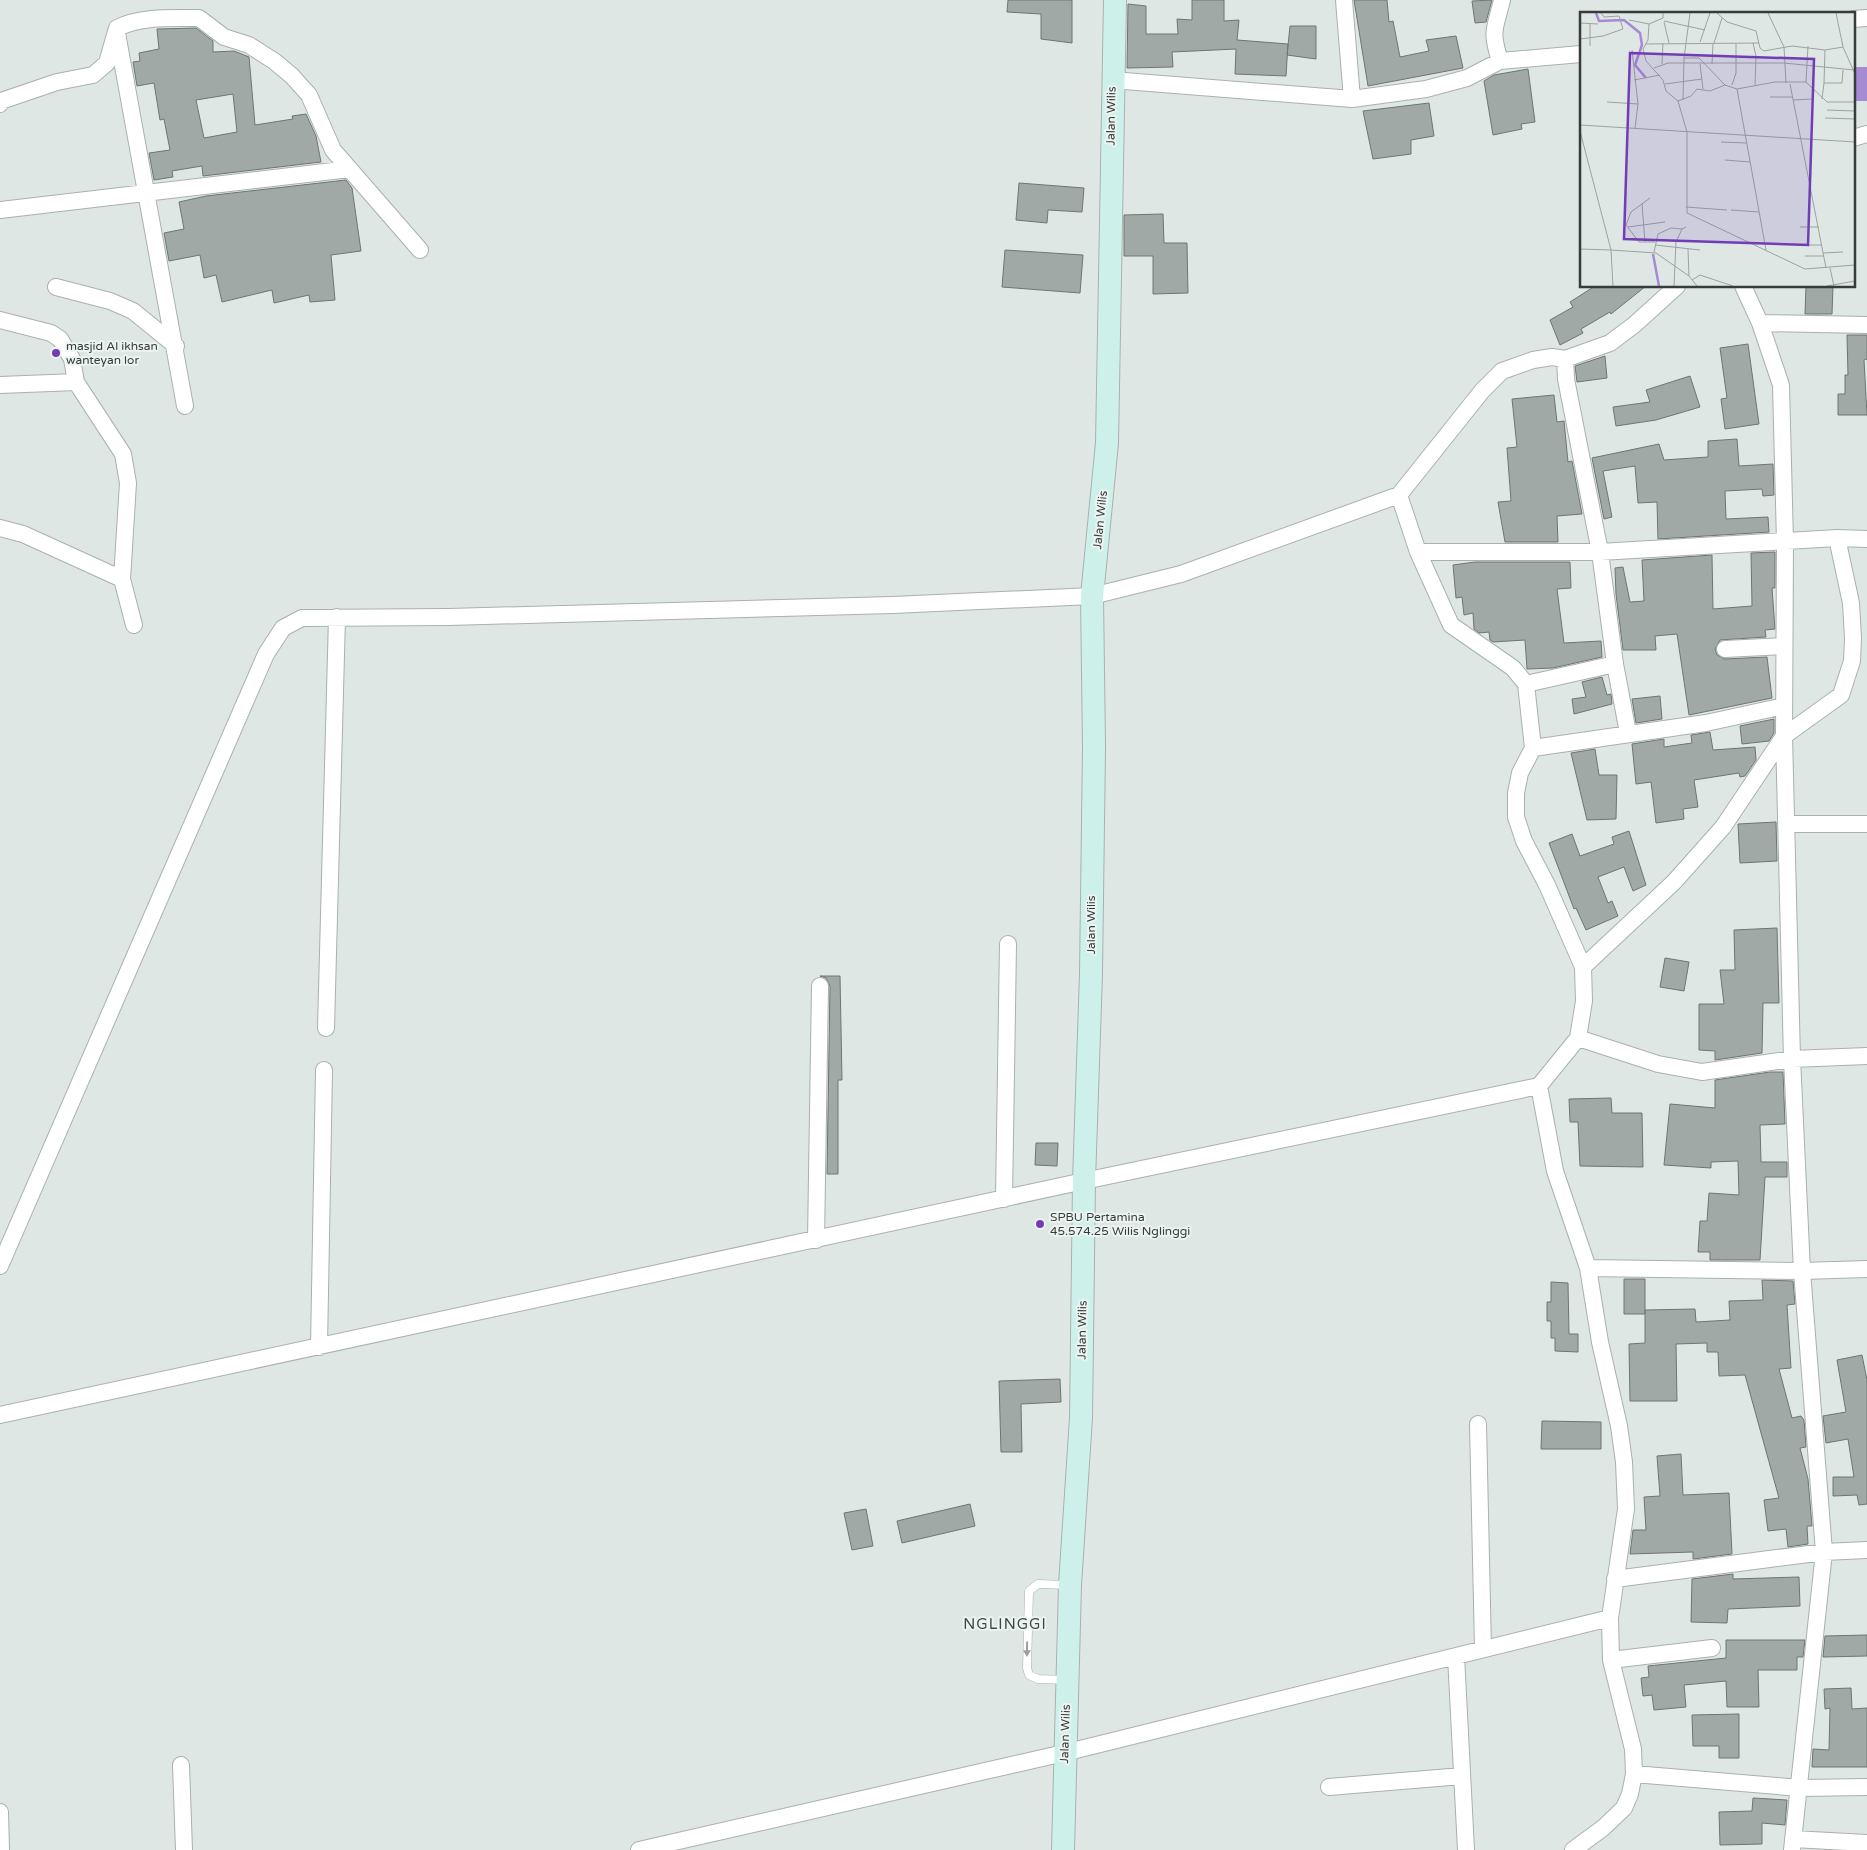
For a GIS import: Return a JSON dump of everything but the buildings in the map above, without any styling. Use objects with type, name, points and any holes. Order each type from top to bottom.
[{"type":"main road","name":"Jalan Wilis","points":[[1063,1850],[1066,1680],[1081,1418],[1084,1181],[1091,974],[1094,747],[1092,596],[1107,443],[1112,80],[1115,0]]},
{"type":"street","points":[[1344,0],[1352,99]]},
{"type":"street","points":[[1500,61],[1493,38],[1493,30],[1502,0]]},
{"type":"street","points":[[117,28],[141,20],[199,18],[224,38],[257,50],[274,61],[292,76],[309,96],[333,150],[420,250]]},
{"type":"street","points":[[1854,19],[1867,18]]},
{"type":"street","points":[[0,104],[1,101],[23,92],[93,75],[107,63],[117,28]]},
{"type":"street","points":[[117,28],[176,346],[185,406]]},
{"type":"street","points":[[1112,80],[1352,99],[1426,88],[1467,78],[1500,61],[1580,54]]},
{"type":"street","points":[[1854,138],[1867,134]]},
{"type":"street","points":[[0,210],[350,169]]},
{"type":"street","points":[[56,287],[110,301],[133,311],[176,346]]},
{"type":"street","points":[[1655,288],[1660,303]]},
{"type":"street","points":[[0,1266],[266,654],[283,628],[302,618],[449,617],[893,605],[1092,596],[1181,574],[1398,496],[1482,391],[1502,371],[1533,360],[1552,357],[1565,359],[1610,343],[1660,303],[1675,288]]},
{"type":"street","points":[[1744,288],[1760,323],[1782,385],[1784,736],[1792,1059],[1802,1271],[1824,1552],[1800,1788],[1792,1844],[1867,1843]]},
{"type":"street","points":[[0,320],[51,333],[60,339],[72,359],[76,382],[123,454],[127,468],[128,483],[122,579],[134,625]]},
{"type":"street","points":[[1760,323],[1867,325]]},
{"type":"street","points":[[1565,359],[1566,380],[1600,552],[1615,664],[1628,733]]},
{"type":"street","points":[[0,386],[76,382]]},
{"type":"street","points":[[0,1415],[1084,1181],[1539,1086],[1578,1038],[1584,1001],[1582,967],[1547,885],[1524,841],[1516,817],[1516,793],[1520,773],[1533,748],[1526,684],[1513,668],[1451,625],[1418,552],[1398,496]]},
{"type":"street","points":[[0,528],[23,534],[122,579]]},
{"type":"street","points":[[1582,967],[1686,868],[1723,827],[1784,736],[1841,695],[1852,661],[1853,638],[1850,603],[1837,538]]},
{"type":"street","points":[[1418,552],[1600,552],[1837,538],[1867,539]]},
{"type":"street","points":[[326,1028],[337,617]]},
{"type":"street","points":[[1725,649],[1783,646]]},
{"type":"street","points":[[1526,684],[1615,664]]},
{"type":"street","points":[[1533,748],[1697,724],[1784,706]]},
{"type":"street","points":[[1786,824],[1867,824]]},
{"type":"street","points":[[1004,1199],[1008,944]]},
{"type":"street","points":[[816,1240],[820,986]]},
{"type":"street","points":[[1578,1038],[1658,1064],[1702,1072],[1792,1059],[1867,1056]]},
{"type":"street","points":[[319,1347],[324,1070]]},
{"type":"street","points":[[1539,1086],[1554,1172],[1588,1268],[1600,1342],[1619,1426],[1624,1462],[1626,1509],[1610,1618],[1611,1660],[1633,1749],[1634,1774],[1630,1794],[1624,1808],[1603,1828],[1573,1850]]},
{"type":"street","points":[[1588,1268],[1802,1271],[1867,1269]]},
{"type":"street","points":[[1478,1424],[1483,1649]]},
{"type":"street","points":[[1615,1579],[1824,1552],[1867,1550]]},
{"type":"street","points":[[639,1850],[1064,1753],[1610,1618]]},
{"type":"street","points":[[1611,1660],[1712,1648]]},
{"type":"street","points":[[1456,1656],[1466,1850]]},
{"type":"street","points":[[181,1765],[184,1850]]},
{"type":"street","points":[[1634,1774],[1800,1788],[1867,1787]]},
{"type":"street","points":[[1329,1787],[1462,1776]]},
{"type":"street","points":[[0,1812],[1,1850]]},
{"type":"lane","points":[[1066,1680],[1044,1680],[1029,1675],[1027,1668],[1027,1613],[1029,1591],[1038,1584],[1070,1585]]},
{"type":"waterway","points":[[1854,84],[1867,84]]},
{"type":"place","name":"masjid Al ikhsan wanteyan lor","points":[[56,353]]},
{"type":"place","name":"SPBU Pertamina 45.574.25 Wilis Nglinggi","points":[[1040,1224]]},
{"type":"district","name":"NGLINGGI","points":[[1005,1624]]}]
